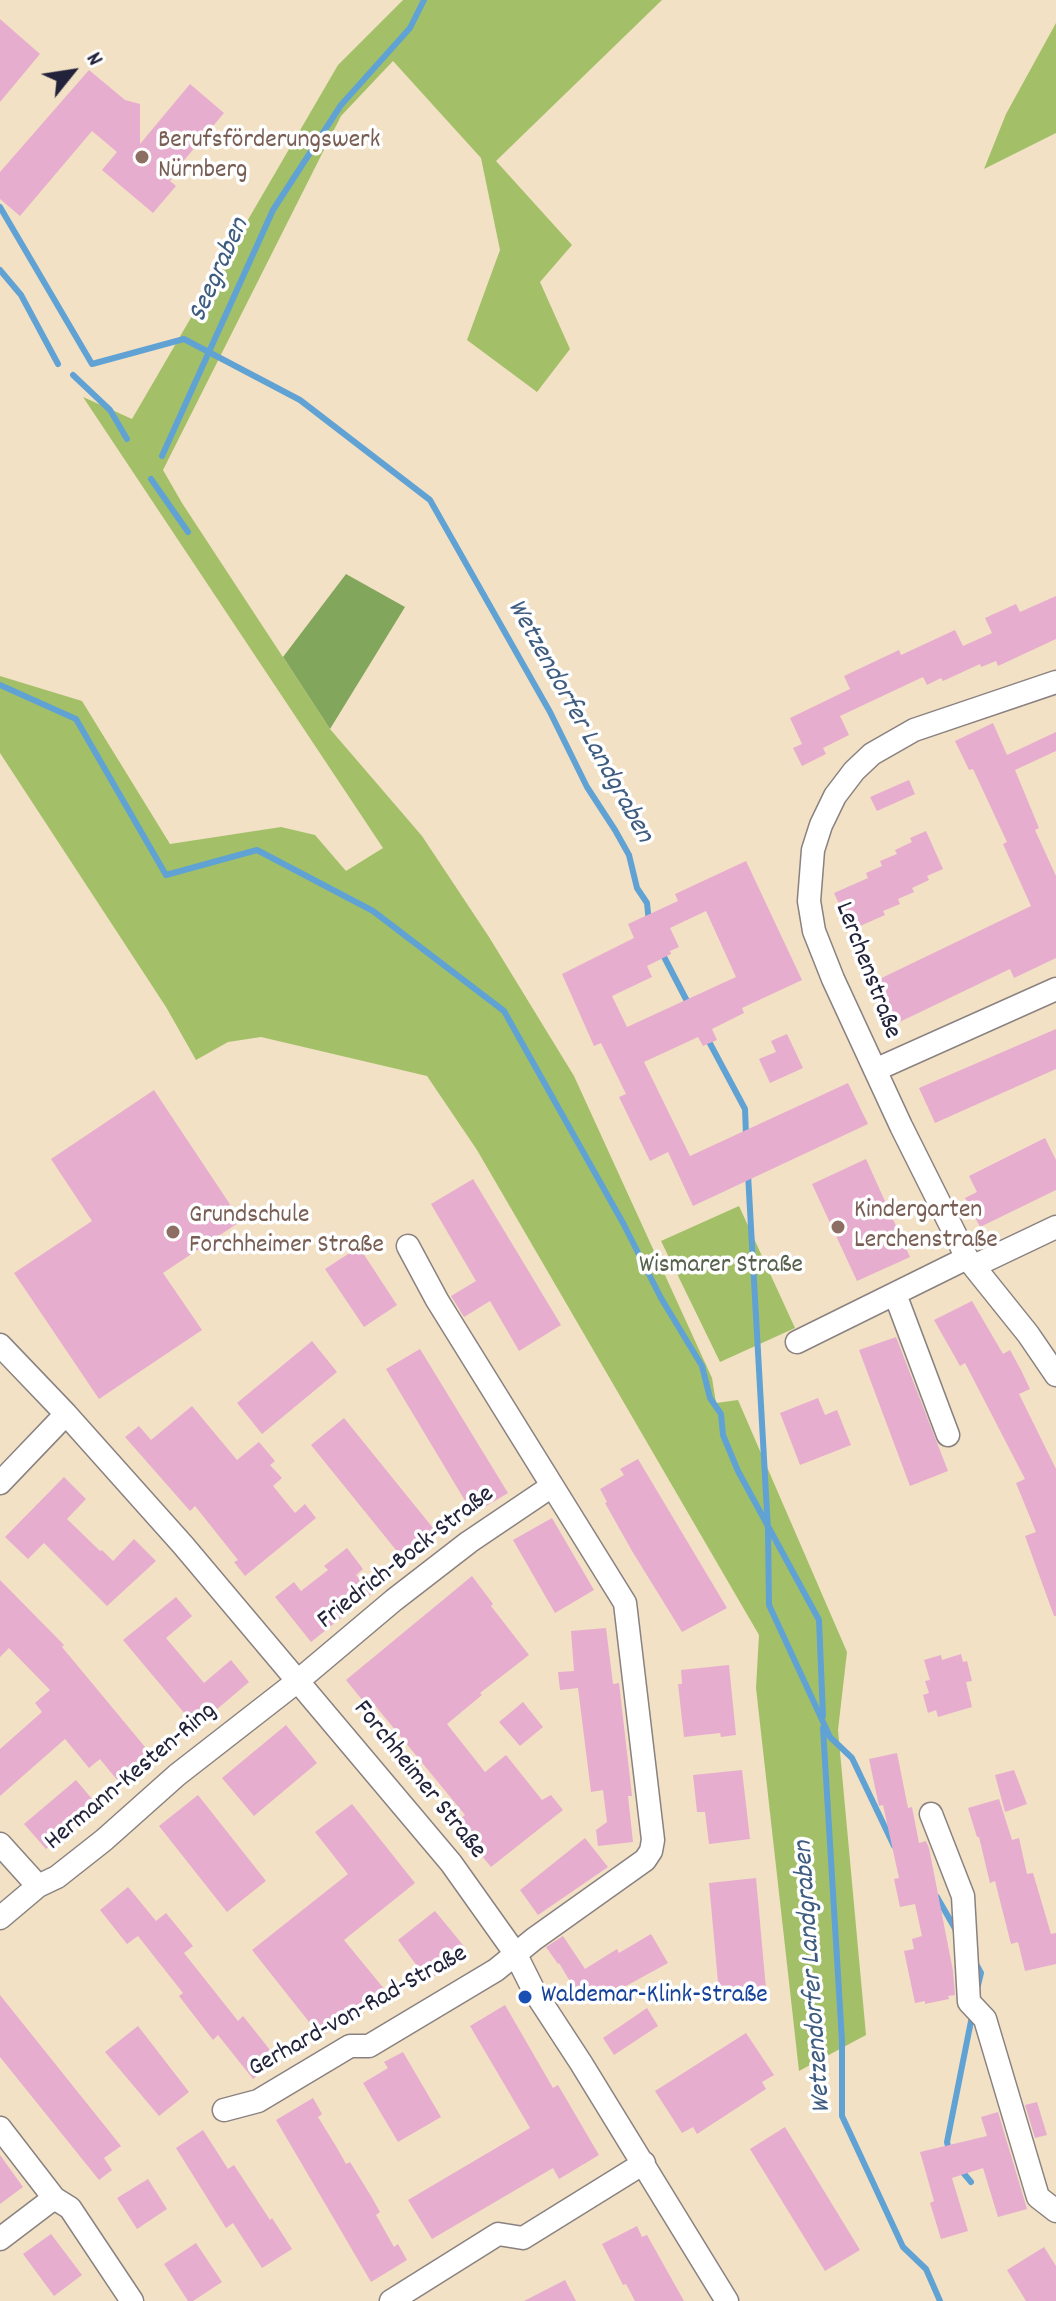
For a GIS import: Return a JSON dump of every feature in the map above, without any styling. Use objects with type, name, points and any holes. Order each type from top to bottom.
[{"type":"street","name":"Lerchenstraße","points":[[1056,682],[914,730],[889,742],[854,771],[835,796],[821,825],[813,850],[809,901],[814,931],[833,979],[971,1262],[1056,1375]]},
{"type":"street","points":[[875,1070],[1056,989]]},
{"type":"street","points":[[797,1342],[895,1294],[1056,1227]]},
{"type":"street","points":[[408,1246],[437,1300],[625,1603],[653,1840],[645,1860],[515,1953]]},
{"type":"street","points":[[895,1294],[948,1435]]},
{"type":"street","name":"Forchheimer Straße","points":[[0,1345],[66,1414],[299,1680],[442,1852],[515,1953],[534,1991],[644,2163],[727,2301]]},
{"type":"street","points":[[0,1483],[66,1414]]},
{"type":"street","name":"Friedrich-Bock-Straße","points":[[299,1680],[469,1542],[552,1486]]},
{"type":"street","name":"Hermann-Kesten-Ring","points":[[0,1918],[38,1886],[57,1877],[104,1840],[184,1769],[299,1680]]},
{"type":"street","points":[[931,1814],[963,1896],[969,2002],[985,2019],[1038,2197],[1056,2211]]},
{"type":"street","points":[[0,1844],[38,1886]]},
{"type":"street","name":"Gerhard-von-Rad-Straße","points":[[224,2110],[258,2101],[350,2046],[369,2046],[496,1970],[515,1953]]},
{"type":"street","points":[[0,2128],[54,2198],[70,2208],[132,2301]]},
{"type":"street","points":[[391,2301],[498,2234],[523,2238],[644,2163]]},
{"type":"street","points":[[0,2239],[54,2198]]},
{"type":"green space","points":[[403,0],[662,0],[496,161],[572,245],[540,282],[570,349],[537,392],[467,340],[500,250],[481,158],[393,61],[341,116],[163,470],[330,729],[422,836],[489,937],[574,1076],[712,1378],[716,1403],[738,1400],[847,1652],[838,1730],[866,2035],[799,2071],[756,1688],[759,1635],[477,1150],[427,1076],[261,1037],[228,1042],[196,1060],[166,1007],[0,753],[0,676],[82,701],[170,844],[281,827],[315,835],[346,871],[383,848],[83,397],[132,419],[338,65]]},
{"type":"green space","points":[[1056,23],[1056,133],[984,169],[1006,114]]},
{"type":"green space","points":[[346,574],[405,607],[330,729],[283,657]]},
{"type":"green space","name":"Wismarer Straße","points":[[739,1206],[795,1328],[720,1362],[661,1241]]},
{"type":"building","points":[[0,19],[40,54],[0,102]]},
{"type":"building","points":[[89,70],[125,100],[140,104],[140,144],[190,84],[224,113],[175,171],[170,181],[176,186],[153,213],[102,170],[117,152],[92,131],[20,216],[0,199],[0,172]]},
{"type":"building","points":[[1056,596],[1056,639],[998,666],[996,661],[981,667],[980,664],[927,685],[923,677],[840,716],[849,735],[823,748],[826,754],[802,766],[793,748],[802,744],[790,718],[850,689],[844,676],[899,650],[901,655],[955,630],[963,646],[992,633],[985,618],[1016,604],[1020,612]]},
{"type":"building","points":[[993,723],[1007,755],[1056,732],[1056,751],[1015,770],[1039,828],[1035,830],[1056,876],[1056,958],[1014,978],[1010,969],[887,1028],[867,985],[1031,906],[1003,844],[1007,842],[973,769],[969,770],[955,741]]},
{"type":"building","points":[[909,780],[915,794],[877,811],[870,797]]},
{"type":"building","points":[[926,831],[943,869],[927,876],[929,880],[912,888],[914,892],[898,899],[900,904],[883,911],[885,915],[851,930],[834,893],[868,878],[866,873],[882,866],[880,861],[897,854],[895,850],[912,842],[910,838]]},
{"type":"building","points":[[746,861],[802,980],[742,1008],[744,1013],[712,1029],[717,1040],[703,1046],[698,1037],[644,1062],[690,1156],[848,1083],[868,1124],[693,1206],[668,1152],[650,1161],[619,1097],[626,1094],[601,1043],[594,1046],[562,974],[634,938],[628,924],[678,901],[675,894]],"holes":[[[706,911],[736,977],[627,1027],[612,996],[652,977],[647,966],[679,947],[670,928]]]},
{"type":"building","points":[[1056,1029],[1056,1069],[935,1123],[919,1088]]},
{"type":"building","points":[[787,1034],[803,1068],[770,1083],[759,1059],[776,1052],[771,1041]]},
{"type":"building","points":[[154,1090],[241,1221],[163,1273],[202,1330],[99,1399],[14,1273],[92,1221],[51,1159]]},
{"type":"building","points":[[1045,1138],[1056,1160],[1056,1190],[980,1227],[965,1198],[977,1192],[969,1176]]},
{"type":"building","points":[[866,1159],[910,1257],[857,1281],[812,1184]]},
{"type":"building","points":[[473,1179],[561,1325],[519,1351],[490,1301],[464,1317],[451,1296],[476,1281],[431,1204]]},
{"type":"building","points":[[359,1247],[397,1305],[364,1327],[325,1269]]},
{"type":"building","points":[[972,1301],[1003,1354],[1010,1350],[1021,1370],[1030,1389],[1019,1394],[1056,1469],[1056,1616],[1025,1536],[1036,1532],[1016,1483],[1025,1479],[965,1363],[960,1366],[934,1320]]},
{"type":"building","points":[[896,1337],[948,1471],[910,1486],[859,1350]]},
{"type":"building","points":[[312,1341],[337,1372],[262,1434],[237,1403]]},
{"type":"building","points":[[420,1349],[508,1493],[473,1514],[386,1369]]},
{"type":"building","points":[[818,1398],[825,1415],[837,1410],[851,1445],[800,1465],[780,1413]]},
{"type":"building","points":[[192,1406],[237,1460],[259,1442],[275,1461],[270,1465],[282,1478],[273,1486],[295,1513],[305,1504],[316,1518],[245,1576],[234,1562],[238,1560],[195,1506],[190,1511],[125,1437],[139,1426],[151,1440]]},
{"type":"building","points":[[344,1418],[433,1528],[400,1555],[311,1445]]},
{"type":"building","points":[[638,1459],[727,1608],[682,1632],[632,1551],[600,1489],[624,1475],[620,1469]]},
{"type":"building","points":[[64,1477],[86,1499],[67,1519],[100,1551],[113,1561],[134,1539],[156,1561],[107,1606],[44,1543],[28,1559],[5,1537]]},
{"type":"building","points":[[552,1518],[594,1590],[555,1613],[513,1540]]},
{"type":"building","points":[[347,1548],[363,1569],[356,1575],[371,1594],[311,1642],[275,1597],[294,1582],[301,1591],[328,1570],[324,1566]]},
{"type":"building","points":[[472,1576],[529,1655],[480,1693],[482,1695],[447,1724],[485,1772],[506,1755],[542,1800],[551,1795],[563,1810],[491,1867],[455,1823],[465,1815],[373,1703],[368,1707],[346,1680]]},
{"type":"building","points":[[0,1580],[64,1645],[62,1647],[155,1759],[122,1786],[100,1759],[89,1768],[65,1739],[0,1796],[0,1749],[42,1712],[35,1703],[50,1690],[9,1648],[0,1657]]},
{"type":"building","points":[[176,1597],[192,1616],[166,1638],[204,1683],[231,1660],[249,1682],[196,1727],[123,1640]]},
{"type":"building","points":[[606,1628],[613,1684],[619,1683],[632,1796],[628,1796],[633,1842],[598,1846],[596,1830],[607,1822],[603,1790],[591,1792],[578,1688],[560,1690],[558,1672],[574,1671],[571,1631]]},
{"type":"building","points":[[961,1654],[963,1662],[967,1661],[972,1681],[966,1682],[972,1707],[938,1717],[936,1710],[928,1713],[923,1695],[929,1693],[925,1681],[930,1680],[924,1660],[941,1655],[942,1660]]},
{"type":"building","points":[[729,1665],[736,1735],[721,1737],[720,1733],[684,1737],[678,1684],[682,1684],[681,1670]]},
{"type":"building","points":[[523,1702],[543,1727],[520,1746],[499,1722]]},
{"type":"building","points":[[286,1725],[317,1763],[254,1816],[222,1778]]},
{"type":"building","points":[[897,1753],[919,1843],[926,1841],[929,1848],[953,1971],[955,1995],[925,2004],[925,2001],[915,2003],[904,1951],[914,1949],[912,1939],[922,1936],[915,1904],[900,1907],[894,1879],[899,1878],[869,1759]]},
{"type":"building","points":[[742,1770],[750,1839],[709,1844],[705,1812],[697,1812],[693,1775]]},
{"type":"building","points":[[1014,1770],[1027,1804],[1005,1812],[995,1775]]},
{"type":"building","points":[[76,1780],[98,1806],[46,1849],[24,1824]]},
{"type":"building","points":[[198,1795],[266,1881],[227,1912],[159,1826]]},
{"type":"building","points":[[999,1799],[1012,1840],[1019,1838],[1027,1874],[1033,1873],[1051,1934],[1056,1933],[1056,1964],[1025,1971],[1018,1942],[1011,1944],[995,1881],[990,1883],[968,1808]]},
{"type":"building","points":[[352,1804],[415,1883],[344,1940],[390,1996],[374,2009],[367,2001],[321,2037],[252,1950],[348,1874],[315,1832]]},
{"type":"building","points":[[585,1838],[608,1867],[538,1915],[520,1890]]},
{"type":"building","points":[[756,1878],[766,1989],[719,1993],[709,1883]]},
{"type":"building","points":[[128,1887],[156,1921],[166,1913],[193,1946],[184,1953],[238,2021],[243,2016],[278,2060],[253,2079],[218,2035],[213,2040],[179,1996],[183,1993],[138,1936],[127,1944],[100,1910]]},
{"type":"building","points":[[435,1911],[467,1950],[428,1981],[398,1940]]},
{"type":"building","points":[[651,1934],[668,1963],[604,1998],[597,1987],[580,1998],[546,1947],[563,1936],[585,1969],[617,1949],[619,1953]]},
{"type":"building","points":[[0,1995],[121,2146],[104,2158],[112,2170],[99,2180],[0,2057]]},
{"type":"building","points":[[505,2005],[553,2088],[558,2085],[599,2155],[559,2179],[553,2168],[432,2239],[408,2200],[530,2128],[470,2026]]},
{"type":"building","points":[[647,2008],[658,2026],[614,2055],[603,2038]]},
{"type":"building","points":[[138,2026],[189,2092],[159,2116],[105,2052]]},
{"type":"building","points":[[746,2033],[774,2075],[762,2082],[766,2089],[697,2134],[693,2127],[682,2133],[655,2091]]},
{"type":"building","points":[[403,2052],[441,2117],[398,2142],[363,2083],[388,2068],[384,2062]]},
{"type":"building","points":[[313,2098],[322,2114],[318,2117],[346,2164],[350,2162],[371,2196],[380,2212],[376,2215],[394,2247],[398,2244],[407,2260],[371,2282],[276,2120]]},
{"type":"building","points":[[1037,2102],[1047,2135],[1035,2138],[1025,2105]]},
{"type":"building","points":[[998,2112],[1027,2209],[998,2217],[983,2168],[952,2178],[968,2231],[941,2239],[920,2152],[987,2136],[981,2117]]},
{"type":"building","points":[[785,2127],[860,2250],[825,2271],[750,2149]]},
{"type":"building","points":[[203,2130],[228,2169],[234,2165],[292,2249],[262,2268],[233,2223],[226,2228],[176,2148]]},
{"type":"building","points":[[0,2155],[23,2187],[0,2204]]},
{"type":"building","points":[[148,2179],[167,2209],[137,2229],[117,2198]]},
{"type":"building","points":[[637,2226],[642,2237],[647,2235],[684,2301],[635,2301],[626,2284],[623,2285],[602,2244]]},
{"type":"building","points":[[51,2234],[82,2275],[54,2296],[23,2254]]},
{"type":"building","points":[[196,2243],[222,2282],[193,2301],[188,2301],[164,2264]]},
{"type":"building","points":[[1044,2247],[1056,2266],[1056,2301],[1026,2301],[1007,2270]]},
{"type":"building","points":[[565,2280],[576,2301],[524,2301]]},
{"type":"waterway","name":"Seegraben","points":[[162,456],[273,210],[341,105],[410,28],[424,0]]},
{"type":"waterway","name":"Wetzendorfer Landgraben","points":[[0,207],[92,364],[184,339],[300,400],[430,500],[550,712],[587,787],[629,855],[637,888],[647,903],[649,923]]},
{"type":"waterway","points":[[0,270],[21,295],[58,364]]},
{"type":"waterway","points":[[73,375],[110,410],[127,439]]},
{"type":"waterway","points":[[151,479],[188,532]]},
{"type":"waterway","name":"Wetzendorfer Landgraben","points":[[0,685],[76,719],[166,875],[257,850],[373,911],[504,1011],[623,1223],[661,1298],[702,1366],[710,1398],[721,1414],[723,1435],[738,1471],[819,1620],[823,1716]]},
{"type":"waterway","name":"Wetzendorfer Landgraben","points":[[661,951],[689,1005]]},
{"type":"waterway","name":"Wetzendorfer Landgraben","points":[[706,1036],[745,1109],[746,1135]]},
{"type":"waterway","name":"Wetzendorfer Landgraben","points":[[748,1174],[768,1530],[769,1605],[830,1737],[852,1758],[894,1846]]},
{"type":"waterway","name":"Wetzendorfer Landgraben","points":[[823,1728],[842,2041],[842,2116],[903,2247],[926,2269],[940,2301]]},
{"type":"waterway","name":"Wetzendorfer Landgraben","points":[[937,1897],[957,1932]]},
{"type":"waterway","name":"Wetzendorfer Landgraben","points":[[975,1962],[981,1973],[977,1989]]},
{"type":"waterway","name":"Wetzendorfer Landgraben","points":[[949,2150],[947,2142],[972,2016]]},
{"type":"waterway","name":"Wetzendorfer Landgraben","points":[[960,2169],[971,2182]]},
{"type":"place","name":"Berufsförderungswerk Nürnberg","points":[[142,157]]},
{"type":"place","name":"Kindergarten Lerchenstraße","points":[[838,1227]]},
{"type":"place","name":"Grundschule Forchheimer Straße","points":[[173,1232]]},
{"type":"place","name":"Waldemar-Klink-Straße","points":[[525,1997]]}]
